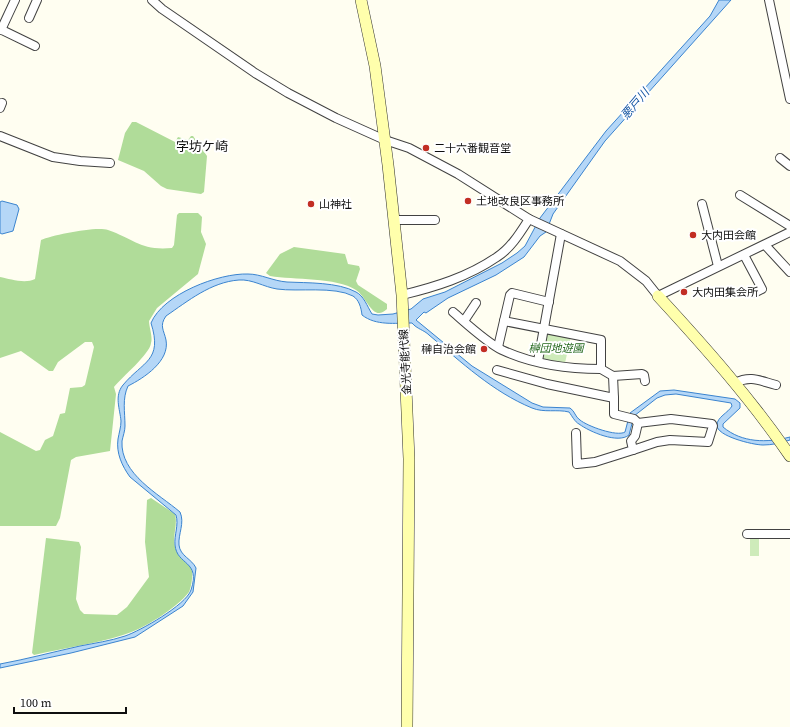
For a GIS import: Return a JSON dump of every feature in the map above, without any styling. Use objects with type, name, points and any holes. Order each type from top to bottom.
[{"type":"main road","name":"金光寺能代線","points":[[361,0],[375,66],[385,140],[402,295],[407,381],[409,459],[407,727]]},
{"type":"main road","points":[[658,296],[707,349],[774,432],[790,456]]},
{"type":"street","points":[[15,0],[0,29],[35,46]]},
{"type":"street","points":[[29,18],[37,0]]},
{"type":"street","points":[[152,0],[162,9],[235,60],[288,93],[336,118],[385,140],[408,148],[458,174],[529,220],[606,254],[625,265],[646,281],[658,296],[790,232]]},
{"type":"street","points":[[769,0],[790,99]]},
{"type":"street","points":[[0,136],[53,157],[110,163]]},
{"type":"street","points":[[780,158],[790,166]]},
{"type":"street","points":[[740,195],[790,226]]},
{"type":"street","points":[[702,204],[718,266]]},
{"type":"street","points":[[394,220],[435,220]]},
{"type":"street","points":[[402,295],[437,286],[458,278],[498,257],[517,238],[529,220]]},
{"type":"street","points":[[538,361],[545,330],[561,234]]},
{"type":"street","points":[[765,245],[790,272]]},
{"type":"street","points":[[744,255],[762,289],[754,294]]},
{"type":"street","points":[[498,348],[512,293],[549,302]]},
{"type":"street","points":[[464,321],[476,303]]},
{"type":"street","points":[[453,312],[498,348],[538,361],[584,369],[601,370],[613,376],[642,374],[644,375],[646,381]]},
{"type":"street","points":[[504,322],[600,340],[601,370]]},
{"type":"street","points":[[497,370],[547,384],[614,398]]},
{"type":"street","points":[[576,433],[577,464],[596,462],[657,442],[670,440],[708,442],[713,426],[712,424],[671,419],[633,420],[614,414],[613,376]]},
{"type":"street","points":[[735,383],[744,378],[750,378],[776,385]]},
{"type":"street","points":[[633,420],[635,436],[631,441],[633,450]]},
{"type":"street","points":[[747,534],[790,534]]},
{"type":"green space","points":[[132,122],[136,122],[175,142],[178,137],[188,140],[191,136],[193,136],[207,156],[204,192],[201,194],[167,189],[161,186],[144,171],[118,160],[125,133]]},
{"type":"green space","points":[[179,213],[198,213],[202,217],[201,232],[206,244],[198,274],[157,308],[149,321],[152,338],[149,348],[141,359],[114,387],[116,394],[110,451],[76,457],[71,460],[60,518],[56,526],[0,526],[0,432],[36,451],[40,450],[45,440],[53,436],[60,414],[65,413],[70,388],[82,387],[85,385],[94,347],[92,342],[85,342],[58,362],[53,371],[49,371],[21,351],[0,358],[0,277],[22,281],[35,279],[41,240],[74,232],[102,229],[117,233],[145,246],[153,248],[172,248],[174,245],[177,215]]},
{"type":"green space","points":[[294,247],[345,254],[348,264],[359,266],[360,269],[356,281],[358,285],[387,304],[387,309],[378,313],[374,311],[360,293],[348,286],[338,283],[270,276],[266,273],[280,254]]},
{"type":"green space","name":"榊団地遊園","points":[[549,332],[571,336],[565,363],[545,361],[542,355],[546,334]]},
{"type":"green space","points":[[151,498],[175,514],[175,547],[192,571],[192,582],[189,592],[176,605],[159,618],[131,632],[101,641],[34,655],[32,653],[46,538],[79,542],[81,547],[76,599],[80,610],[84,614],[117,615],[127,607],[149,577],[145,542],[147,500]]},
{"type":"green space","points":[[750,537],[759,537],[759,556],[750,556]]},
{"type":"water","name":"悪戸川","points":[[719,0],[731,0],[605,141],[553,214],[546,232],[540,236],[524,257],[496,275],[448,298],[426,313],[424,312],[416,320],[472,366],[532,403],[543,407],[570,408],[580,420],[602,430],[616,433],[625,432],[630,413],[660,391],[674,390],[735,399],[740,403],[740,408],[723,424],[723,427],[738,436],[746,439],[764,441],[790,437],[790,440],[776,444],[763,445],[744,442],[728,436],[718,429],[717,422],[732,406],[731,403],[676,394],[665,395],[657,398],[634,416],[629,435],[611,438],[590,430],[578,423],[569,412],[546,411],[532,408],[504,394],[478,376],[427,333],[412,323],[386,323],[367,319],[362,315],[359,304],[353,296],[326,290],[277,289],[244,280],[219,284],[200,293],[166,316],[162,325],[166,340],[164,355],[154,368],[128,386],[124,401],[125,428],[122,441],[123,453],[127,463],[142,482],[180,512],[182,524],[179,541],[180,549],[196,568],[193,592],[183,606],[135,637],[71,653],[0,668],[0,664],[108,641],[132,633],[172,610],[181,603],[191,590],[193,573],[188,564],[180,557],[175,545],[177,522],[176,515],[130,477],[122,464],[118,449],[121,421],[118,403],[120,389],[130,377],[144,365],[153,353],[154,336],[151,323],[157,313],[167,303],[179,294],[208,281],[222,277],[248,274],[287,282],[340,286],[359,294],[372,314],[393,314],[411,309],[423,299],[445,292],[502,263],[525,246],[540,218],[606,131],[710,16]]},
{"type":"water","points":[[2,201],[17,205],[19,209],[13,231],[2,234],[0,233],[0,202]]},
{"type":"place","name":"二十六番観音堂","points":[[426,148]]},
{"type":"place","name":"土地改良区事務所","points":[[468,201]]},
{"type":"place","name":"山神社","points":[[311,204]]},
{"type":"place","name":"大内田会館","points":[[693,235]]},
{"type":"place","name":"大内田集会所","points":[[684,292]]},
{"type":"place","name":"榊自治会館","points":[[484,349]]},
{"type":"district","name":"字坊ケ崎","points":[[202,146]]}]
